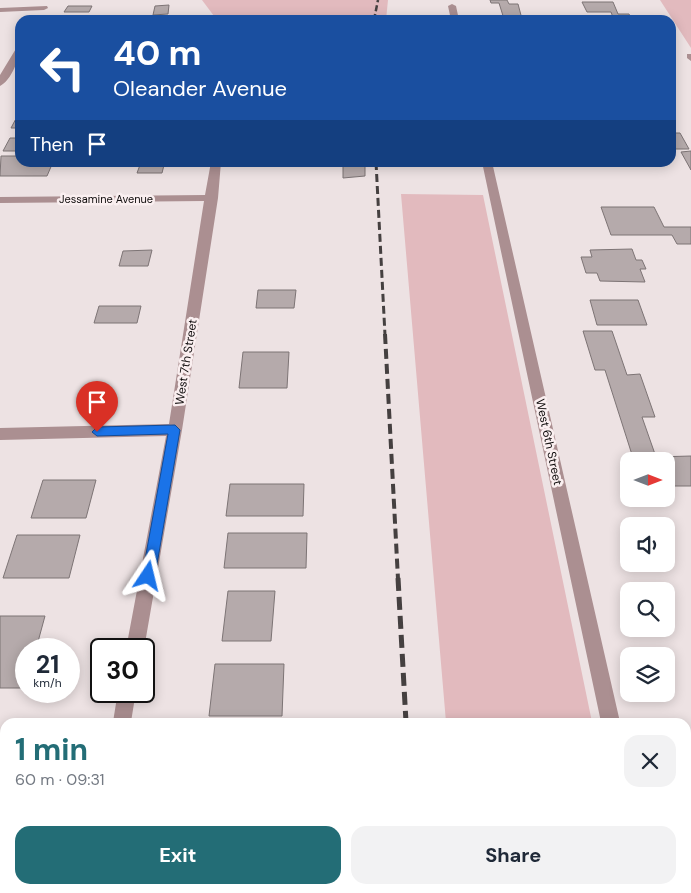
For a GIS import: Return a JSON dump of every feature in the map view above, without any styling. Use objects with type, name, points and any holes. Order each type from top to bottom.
[{"type":"street","points":[[0,10],[46,4]]},
{"type":"street","points":[[39,15],[46,4]]},
{"type":"street","points":[[452,6],[454,15]]},
{"type":"street","points":[[0,59],[15,59]]},
{"type":"street","points":[[0,83],[15,62]]},
{"type":"street","name":"West 7th Street","points":[[137,638],[175,430],[215,167]]},
{"type":"street","name":"West 6th Street","points":[[488,167],[610,718]]},
{"type":"street","name":"Jessamine Avenue","points":[[0,200],[212,198]]},
{"type":"street","points":[[0,434],[175,430]]},
{"type":"street","points":[[123,718],[125,703]]},
{"type":"shaded area","points":[[202,0],[388,0],[386,15],[213,15]]},
{"type":"shaded area","points":[[660,0],[691,0],[691,48],[676,25],[676,15],[670,15]]},
{"type":"shaded area","points":[[401,194],[483,195],[591,718],[446,718]]},
{"type":"building","points":[[490,0],[507,0],[509,4],[518,4],[521,15],[503,15],[499,3],[491,3]]},
{"type":"building","points":[[582,2],[613,2],[618,14],[630,15],[612,15],[611,12],[587,12]]},
{"type":"building","points":[[169,5],[168,14],[153,15],[155,6]]},
{"type":"building","points":[[68,6],[92,6],[89,12],[64,12]]},
{"type":"building","points":[[676,133],[680,133],[689,149],[676,149]]},
{"type":"building","points":[[10,138],[15,138],[15,151],[3,151]]},
{"type":"building","points":[[691,151],[691,170],[681,152]]},
{"type":"building","points":[[1,156],[15,156],[15,167],[51,167],[47,176],[0,176]]},
{"type":"building","points":[[139,167],[164,167],[162,173],[137,173]]},
{"type":"building","points":[[343,167],[365,167],[365,176],[343,178]]},
{"type":"building","points":[[601,207],[654,207],[664,227],[691,227],[691,244],[677,244],[672,235],[611,235]]},
{"type":"building","points":[[632,249],[636,260],[642,260],[646,269],[640,269],[645,282],[600,281],[597,273],[586,273],[581,257],[592,257],[590,250]]},
{"type":"building","points":[[152,250],[148,266],[119,266],[123,251]]},
{"type":"building","points":[[258,290],[296,290],[294,308],[256,308]]},
{"type":"building","points":[[590,300],[638,300],[647,325],[597,325]]},
{"type":"building","points":[[99,306],[141,306],[137,323],[94,323]]},
{"type":"building","points":[[583,331],[612,331],[627,375],[640,374],[655,417],[642,417],[654,452],[631,452],[605,370],[595,370]]},
{"type":"building","points":[[243,352],[289,352],[287,388],[239,388]]},
{"type":"building","points":[[675,456],[691,456],[691,486],[675,486]]},
{"type":"building","points":[[43,480],[96,480],[86,518],[31,518]]},
{"type":"building","points":[[230,484],[304,484],[303,516],[226,516]]},
{"type":"building","points":[[228,533],[307,533],[306,568],[224,568]]},
{"type":"building","points":[[17,535],[80,535],[69,578],[3,578]]},
{"type":"building","points":[[228,591],[275,591],[271,641],[222,641]]},
{"type":"building","points":[[0,616],[45,616],[39,638],[15,638],[15,688],[0,688]]},
{"type":"building","points":[[215,664],[284,664],[282,716],[209,716]]},
{"type":"railway","points":[[375,15],[378,0]]},
{"type":"railway","points":[[376,167],[385,335]]},
{"type":"railway","points":[[385,334],[398,579]]},
{"type":"railway","points":[[398,578],[406,718]]},
{"type":"route","points":[[97,432],[175,430],[148,576]]}]
